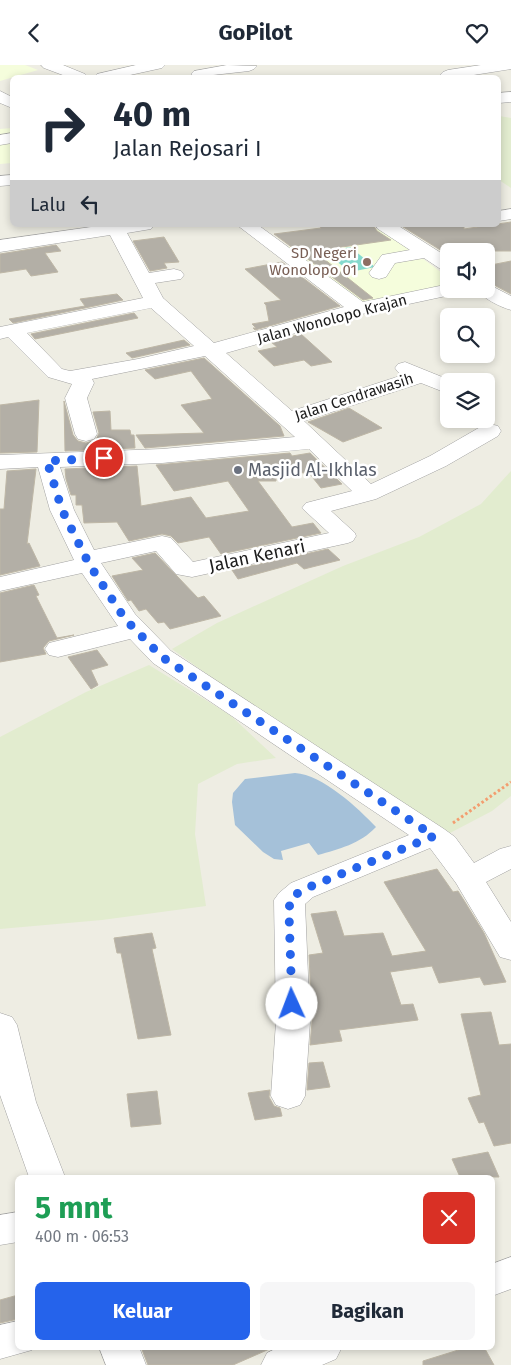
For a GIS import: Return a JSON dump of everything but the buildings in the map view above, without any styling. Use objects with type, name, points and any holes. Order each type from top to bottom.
[{"type":"street","points":[[49,65],[75,75]]},
{"type":"street","points":[[116,69],[157,65]]},
{"type":"street","points":[[199,74],[248,65],[261,75]]},
{"type":"street","points":[[448,75],[509,65]]},
{"type":"street","points":[[50,75],[65,71]]},
{"type":"street","points":[[0,247],[116,227],[155,301],[288,419],[368,494]]},
{"type":"street","points":[[249,227],[358,309]]},
{"type":"street","points":[[388,227],[440,260]]},
{"type":"street","points":[[379,273],[389,259],[428,252]]},
{"type":"street","points":[[144,279],[174,275]]},
{"type":"street","name":"Jalan Wonolopo Krajan","points":[[76,377],[219,349],[358,309],[440,292]]},
{"type":"street","points":[[495,294],[511,304]]},
{"type":"street","points":[[4,331],[155,301]]},
{"type":"street","points":[[29,345],[137,322]]},
{"type":"street","points":[[4,331],[29,345],[55,373],[76,377],[83,381],[76,398],[86,434]]},
{"type":"street","name":"Jalan Cendrawasih","points":[[288,419],[373,393],[413,372],[440,384]]},
{"type":"street","name":"Jalan Kenari","points":[[88,561],[162,543],[185,569],[192,570],[339,538],[344,536],[343,533],[314,508],[368,494],[438,461],[490,431]]},
{"type":"street","points":[[0,463],[162,456],[314,443]]},
{"type":"street","points":[[47,461],[62,510],[88,561],[135,631],[162,657],[444,844],[469,878],[511,949]]},
{"type":"street","points":[[0,584],[88,561]]},
{"type":"street","points":[[58,649],[135,631]]},
{"type":"street","points":[[288,1096],[292,1022],[290,899],[302,890],[434,836]]},
{"type":"street","points":[[469,878],[511,856]]},
{"type":"street","points":[[0,1025],[10,1103],[46,1175]]},
{"type":"street","points":[[0,1230],[15,1228]]},
{"type":"street","points":[[495,1278],[511,1273]]},
{"type":"street","points":[[0,1342],[15,1339]]},
{"type":"street","points":[[120,1350],[126,1365]]},
{"type":"street","points":[[281,1365],[315,1350]]},
{"type":"path","points":[[434,836],[511,782]]},
{"type":"shaded area","points":[[0,65],[25,65],[38,70],[21,75],[10,75],[10,78],[0,81]]},
{"type":"shaded area","points":[[501,116],[511,118],[511,188],[501,181]]},
{"type":"shaded area","points":[[10,128],[10,163],[0,164],[0,129]]},
{"type":"shaded area","name":"SD Negeri Wonolopo 01","points":[[381,228],[440,271],[440,288],[359,305],[287,247]]},
{"type":"shaded area","points":[[350,247],[375,267],[350,272],[325,252]]},
{"type":"shaded area","points":[[511,471],[511,796],[492,811],[450,833],[229,690],[172,649],[217,623],[343,566],[419,537],[481,504]]},
{"type":"shaded area","points":[[149,665],[230,715],[276,758],[237,764],[198,784],[195,834],[206,906],[102,920],[0,929],[0,737],[86,692]]},
{"type":"shaded area","points":[[295,773],[306,775],[328,786],[350,802],[376,827],[356,842],[318,855],[309,843],[281,851],[283,860],[274,859],[263,852],[235,825],[232,802],[233,793],[245,779]]},
{"type":"place","name":"SD Negeri Wonolopo 01","points":[[367,262]]},
{"type":"place","name":"Masjid Al-Ikhlas","points":[[238,470]]},
{"type":"route","points":[[104,458],[47,461],[62,510],[89,564],[135,631],[162,657],[434,836],[302,890],[290,899],[292,1004]]}]
